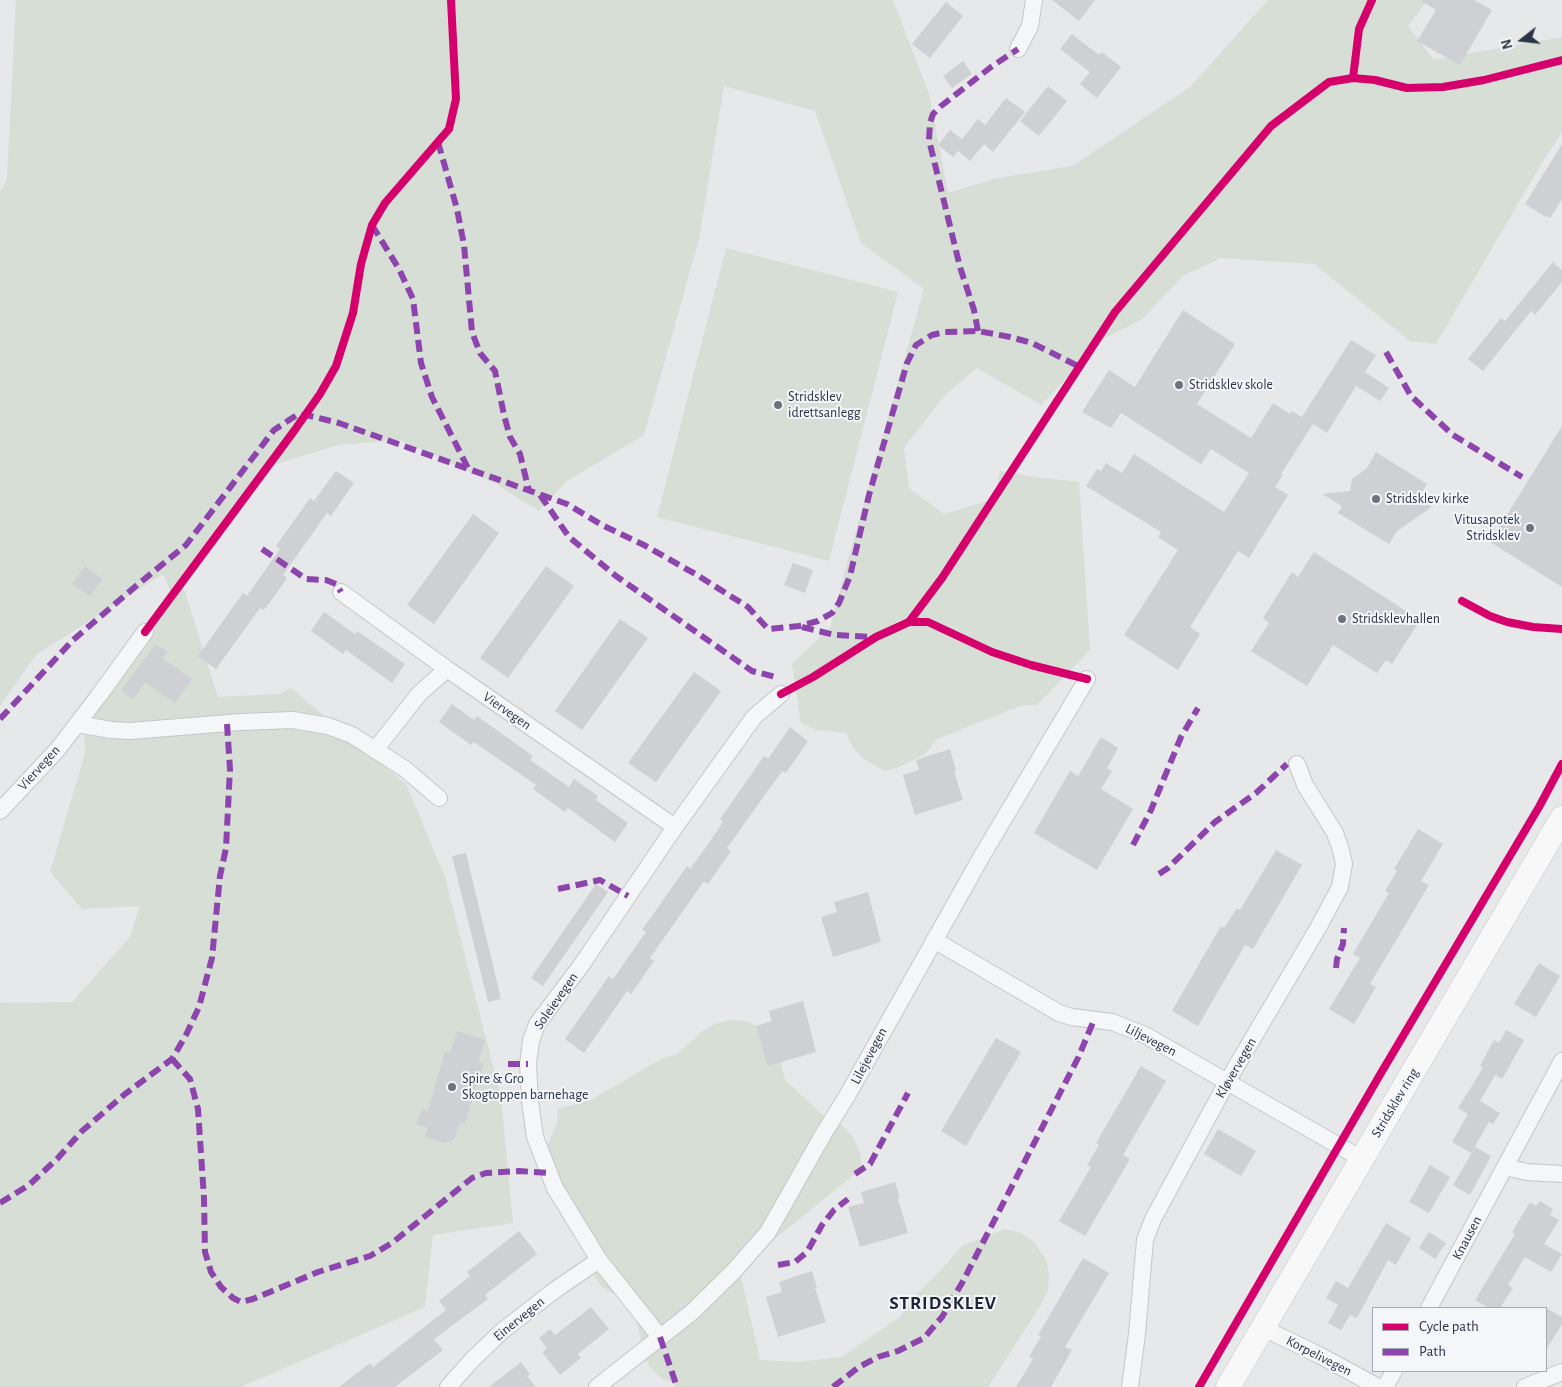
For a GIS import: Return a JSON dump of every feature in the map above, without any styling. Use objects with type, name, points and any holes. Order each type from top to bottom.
[{"type":"street","points":[[1018,49],[1030,26],[1034,0]]},
{"type":"street","name":"Viervegen","points":[[341,592],[447,669],[675,827]]},
{"type":"street","name":"Viervegen","points":[[0,810],[58,749],[145,632]]},
{"type":"street","points":[[375,750],[419,694],[447,669]]},
{"type":"street","name":"Lilejevegen","points":[[597,1387],[690,1313],[734,1271],[768,1232],[934,940],[1087,679]]},
{"type":"street","name":"Soleievegen","points":[[660,1337],[599,1260],[555,1188],[543,1162],[535,1137],[530,1101],[529,1053],[537,1024],[580,967],[675,827],[754,717],[781,694]]},
{"type":"street","points":[[77,724],[130,731],[241,722],[293,720],[328,726],[352,736],[405,769],[439,798]]},
{"type":"street","name":"Kløvervegen","points":[[1130,1387],[1137,1334],[1145,1240],[1153,1219],[1227,1082],[1318,928],[1340,887],[1344,864],[1341,850],[1335,833],[1305,785],[1297,764]]},
{"type":"street","name":"Stridsklev ring","points":[[1228,1387],[1562,818]]},
{"type":"street","name":"Liljevegen","points":[[934,940],[1059,1013],[1072,1017],[1112,1022],[1136,1031],[1362,1159]]},
{"type":"street","name":"Knausen","points":[[1430,1307],[1562,1061]]},
{"type":"street","points":[[1505,1167],[1527,1172],[1562,1174]]},
{"type":"street","name":"Einervegen","points":[[448,1387],[501,1332],[555,1290],[599,1260]]},
{"type":"street","name":"Korpelivegen","points":[[1263,1328],[1378,1386]]},
{"type":"street","points":[[1378,1386],[1393,1372]]},
{"type":"street","points":[[1525,1387],[1562,1372]]},
{"type":"shaded area","points":[[16,0],[893,0],[929,94],[948,193],[997,178],[1072,166],[1190,87],[1268,0],[1428,0],[1408,26],[1434,60],[1562,37],[1562,132],[1540,166],[1436,344],[1410,341],[1314,264],[1221,258],[1183,276],[1141,320],[1105,338],[1041,405],[977,368],[944,396],[904,448],[909,488],[944,514],[994,499],[1000,471],[1079,482],[1090,650],[1037,705],[1023,705],[937,739],[925,754],[899,767],[885,771],[865,760],[853,748],[846,733],[816,730],[801,723],[792,664],[830,628],[924,289],[861,243],[815,111],[724,86],[699,239],[644,435],[567,481],[539,511],[496,484],[400,440],[338,445],[267,467],[182,583],[218,697],[279,694],[291,688],[406,784],[445,877],[501,1098],[513,1223],[433,1235],[425,1307],[241,1387],[0,1387],[0,1003],[72,1002],[130,937],[140,906],[82,909],[50,872],[85,753],[84,732],[171,593],[163,574],[36,655],[0,706],[0,192],[7,180]]},
{"type":"shaded area","name":"Stridsklev idrettsanlegg","points":[[726,248],[898,292],[829,561],[657,517]]},
{"type":"shaded area","points":[[729,1020],[746,1021],[761,1028],[780,1058],[785,1080],[826,1118],[842,1125],[853,1137],[860,1152],[862,1168],[739,1268],[760,1360],[798,1362],[841,1357],[900,1317],[912,1299],[962,1246],[1005,1229],[1021,1233],[1034,1242],[1046,1260],[1049,1274],[1048,1290],[1042,1303],[988,1387],[675,1387],[675,1384],[661,1378],[649,1366],[642,1352],[640,1335],[630,1299],[615,1295],[601,1286],[592,1272],[587,1252],[544,1154],[557,1123],[558,1109],[591,1100],[661,1059],[677,1054],[714,1024]]},
{"type":"building","points":[[1052,0],[1095,0],[1079,21]]},
{"type":"building","points":[[1420,0],[1474,0],[1492,10],[1460,65],[1417,41],[1436,10]]},
{"type":"building","points":[[946,2],[963,16],[930,58],[912,44]]},
{"type":"building","points":[[1072,34],[1099,55],[1102,52],[1121,67],[1097,98],[1080,84],[1090,72],[1060,49]]},
{"type":"building","points":[[963,61],[972,74],[952,88],[943,76]]},
{"type":"building","points":[[1048,86],[1067,101],[1039,136],[1020,121]]},
{"type":"building","points":[[1006,98],[1025,112],[993,152],[984,144],[970,161],[958,151],[953,157],[938,145],[950,130],[962,139],[978,119],[985,125]]},
{"type":"building","points":[[1562,144],[1562,199],[1550,218],[1525,204]]},
{"type":"building","points":[[1553,262],[1562,270],[1562,282],[1535,315],[1531,311],[1483,371],[1468,359],[1501,318],[1505,321]]},
{"type":"building","points":[[1183,310],[1235,344],[1197,404],[1251,438],[1273,403],[1290,414],[1292,411],[1313,424],[1281,474],[1283,475],[1275,487],[1288,495],[1249,558],[1238,551],[1190,627],[1200,634],[1178,670],[1124,635],[1178,550],[1158,537],[1161,532],[1086,486],[1097,469],[1101,471],[1106,463],[1122,473],[1134,454],[1224,512],[1249,473],[1211,449],[1201,464],[1121,413],[1111,428],[1082,412],[1109,370],[1135,387]]},
{"type":"building","points":[[1351,340],[1376,355],[1365,372],[1389,388],[1380,401],[1356,386],[1327,433],[1302,417]]},
{"type":"building","points":[[1562,426],[1562,587],[1490,542]]},
{"type":"building","name":"Stridsklev kirke","points":[[1376,452],[1427,484],[1418,498],[1432,507],[1397,531],[1389,544],[1338,513],[1342,506],[1322,494],[1350,491],[1352,479],[1367,468]]},
{"type":"building","points":[[336,471],[354,483],[331,516],[327,513],[283,575],[287,578],[276,594],[264,610],[260,608],[216,669],[198,656],[243,593],[247,596],[280,549],[276,546],[310,498],[314,501]]},
{"type":"building","points":[[473,514],[499,533],[434,624],[407,605]]},
{"type":"building","name":"Stridsklevhallen","points":[[1314,552],[1420,620],[1392,664],[1386,660],[1377,673],[1333,645],[1307,686],[1251,651],[1269,623],[1263,618],[1292,572],[1298,577]]},
{"type":"building","points":[[793,563],[813,570],[805,593],[784,585]]},
{"type":"building","points":[[85,566],[102,579],[90,596],[72,584]]},
{"type":"building","points":[[546,566],[574,586],[508,678],[480,658]]},
{"type":"building","points":[[324,612],[355,634],[357,631],[405,664],[392,683],[346,650],[343,654],[311,631]]},
{"type":"building","points":[[620,619],[648,638],[582,730],[555,711]]},
{"type":"building","points":[[156,644],[167,652],[162,658],[192,679],[175,703],[145,682],[133,699],[121,690]]},
{"type":"building","points":[[694,672],[721,691],[656,782],[628,763]]},
{"type":"building","points":[[452,704],[474,720],[477,716],[533,756],[530,760],[569,787],[574,779],[598,796],[596,800],[628,823],[615,842],[568,808],[565,812],[533,789],[536,785],[474,742],[471,745],[439,722]]},
{"type":"building","points":[[790,727],[808,741],[786,773],[782,771],[727,848],[731,851],[708,884],[704,881],[650,958],[654,961],[631,994],[627,991],[584,1053],[565,1039],[609,976],[613,979],[646,932],[642,930],[687,866],[690,869],[701,854],[723,822],[720,819],[764,756],[768,759]]},
{"type":"building","points":[[1101,737],[1118,748],[1107,768],[1112,771],[1101,789],[1133,809],[1097,870],[1034,833],[1070,771],[1078,776]]},
{"type":"building","points":[[950,749],[956,770],[954,771],[963,800],[915,815],[903,775],[919,770],[916,760]]},
{"type":"building","points":[[1418,829],[1443,844],[1421,881],[1429,885],[1370,984],[1376,987],[1354,1024],[1329,1009],[1360,958],[1353,954],[1389,893],[1385,891],[1397,871],[1394,869]]},
{"type":"building","points":[[1276,850],[1302,865],[1253,949],[1245,945],[1198,1026],[1172,1011],[1221,926],[1224,928],[1237,908],[1240,910]]},
{"type":"building","points":[[466,853],[501,999],[488,1002],[452,856]]},
{"type":"building","points":[[596,884],[608,892],[543,986],[531,978]]},
{"type":"building","points":[[868,892],[881,942],[833,957],[821,917],[837,912],[834,902]]},
{"type":"building","points":[[1539,963],[1560,976],[1536,1017],[1514,1004]]},
{"type":"building","points":[[803,1001],[816,1052],[768,1066],[756,1026],[772,1021],[769,1011]]},
{"type":"building","points":[[1506,1030],[1524,1040],[1502,1079],[1495,1075],[1480,1101],[1500,1113],[1493,1124],[1489,1122],[1471,1153],[1452,1142],[1468,1114],[1458,1108],[1483,1068],[1480,1066],[1494,1040],[1499,1043]]},
{"type":"building","points":[[457,1031],[485,1040],[478,1062],[483,1064],[465,1124],[460,1122],[454,1140],[444,1143],[425,1137],[428,1128],[416,1124],[422,1109],[428,1111],[445,1052],[450,1053]]},
{"type":"building","points":[[996,1038],[1021,1052],[966,1146],[941,1131]]},
{"type":"building","points":[[1141,1066],[1166,1081],[1123,1155],[1130,1159],[1085,1236],[1059,1221],[1091,1167],[1087,1165],[1099,1145],[1096,1143]]},
{"type":"building","points":[[1218,1129],[1256,1151],[1241,1176],[1204,1154]]},
{"type":"building","points":[[1475,1147],[1491,1156],[1470,1195],[1453,1185]]},
{"type":"building","points":[[1430,1165],[1450,1177],[1429,1213],[1409,1202]]},
{"type":"building","points":[[895,1182],[908,1233],[860,1247],[848,1207],[864,1203],[861,1192]]},
{"type":"building","points":[[1540,1201],[1553,1209],[1550,1215],[1559,1220],[1544,1244],[1562,1254],[1551,1272],[1525,1257],[1508,1285],[1513,1288],[1501,1307],[1487,1307],[1475,1300],[1515,1234],[1512,1232],[1530,1202],[1536,1206]]},
{"type":"building","points":[[1386,1223],[1411,1238],[1396,1265],[1388,1260],[1357,1318],[1350,1315],[1341,1330],[1328,1323],[1338,1305],[1326,1298],[1336,1281],[1348,1288]]},
{"type":"building","points":[[519,1231],[537,1254],[485,1295],[488,1299],[434,1339],[443,1350],[395,1387],[339,1387],[370,1363],[373,1367],[446,1310],[439,1301],[470,1276],[467,1272]]},
{"type":"building","points":[[1429,1232],[1446,1243],[1435,1259],[1419,1248]]},
{"type":"building","points":[[1083,1258],[1109,1273],[1065,1347],[1072,1350],[1051,1387],[1016,1387],[1033,1359],[1029,1357],[1041,1336],[1038,1335]]},
{"type":"building","points":[[812,1271],[817,1288],[815,1288],[826,1322],[778,1337],[766,1297],[782,1292],[779,1282]]},
{"type":"building","points":[[591,1307],[609,1329],[578,1354],[581,1358],[560,1375],[542,1352],[547,1348],[539,1338],[550,1329],[555,1335]]},
{"type":"building","points":[[1547,1309],[1562,1317],[1562,1324],[1547,1348]]},
{"type":"building","points":[[521,1362],[530,1374],[527,1376],[536,1387],[489,1387]]},
{"type":"marked path","points":[[978,331],[974,310],[960,267],[929,140],[930,123],[933,114],[941,106],[991,67],[1018,49]]},
{"type":"marked path","points":[[438,142],[457,209],[464,245],[472,332],[480,353],[495,371],[510,437],[520,454],[529,491]]},
{"type":"marked path","points":[[372,225],[399,269],[413,299],[421,363],[432,397],[469,470]]},
{"type":"marked path","points":[[0,719],[73,640],[186,545],[274,430],[297,415],[306,415],[339,423],[567,504],[602,525],[644,545],[697,575],[748,607],[768,629],[799,626],[818,621],[832,613],[839,603],[850,576],[869,495],[907,363],[916,345],[932,335],[945,332],[978,331],[1032,343],[1080,367]]},
{"type":"marked path","points":[[1386,352],[1411,396],[1453,435],[1522,477]]},
{"type":"marked path","points":[[540,495],[569,537],[616,576],[752,671],[776,677]]},
{"type":"marked path","points":[[262,549],[306,579],[326,580],[336,584],[341,592]]},
{"type":"marked path","points":[[802,627],[835,635],[873,637]]},
{"type":"marked path","points":[[1133,845],[1151,810],[1181,737],[1198,708]]},
{"type":"marked path","points":[[0,1203],[29,1185],[58,1158],[82,1131],[125,1094],[172,1059],[186,1035],[199,1007],[212,958],[220,876],[226,848],[230,769],[227,724]]},
{"type":"marked path","points":[[1159,874],[1168,868],[1215,822],[1256,793],[1287,764]]},
{"type":"marked path","points":[[558,889],[600,880],[628,896]]},
{"type":"marked path","points":[[1336,968],[1337,959],[1343,944],[1344,928]]},
{"type":"marked path","points":[[833,1387],[859,1367],[924,1338],[942,1317],[962,1283],[1078,1058],[1094,1020]]},
{"type":"marked path","points":[[172,1059],[190,1079],[198,1109],[204,1198],[205,1252],[211,1272],[221,1287],[233,1298],[241,1302],[253,1299],[318,1272],[370,1256],[392,1243],[472,1178],[486,1173],[519,1171],[548,1173]]},
{"type":"marked path","points":[[508,1064],[528,1064]]},
{"type":"marked path","points":[[855,1174],[870,1164],[908,1093]]},
{"type":"marked path","points":[[778,1265],[795,1262],[807,1252],[822,1225],[834,1210],[848,1199]]},
{"type":"marked path","points":[[660,1337],[677,1387]]},
{"type":"cycle path","points":[[145,632],[294,431],[320,394],[336,366],[353,313],[361,264],[372,225],[385,203],[449,129],[456,99],[451,0]]},
{"type":"cycle path","points":[[1353,78],[1359,29],[1372,0]]},
{"type":"cycle path","points":[[781,694],[813,677],[876,637],[909,622],[942,578],[1115,312],[1271,126],[1329,82],[1353,78],[1375,80],[1407,88],[1443,87],[1484,80],[1562,60]]},
{"type":"cycle path","points":[[1462,601],[1490,616],[1507,622],[1533,627],[1562,629]]},
{"type":"cycle path","points":[[909,622],[928,622],[992,652],[1031,665],[1087,679]]},
{"type":"cycle path","points":[[1199,1387],[1381,1073],[1539,807],[1562,764]]},
{"type":"place","name":"Stridsklev skole","points":[[1179,385]]},
{"type":"place","name":"Stridsklev idrettsanlegg","points":[[778,405]]},
{"type":"place","name":"Stridsklev kirke","points":[[1376,499]]},
{"type":"place","name":"Vitusapotek Stridsklev","points":[[1530,528]]},
{"type":"place","name":"Stridsklevhallen","points":[[1342,619]]},
{"type":"place","name":"Spire & Gro Skogtoppen barnehage","points":[[452,1087]]},
{"type":"district","name":"STRIDSKLEV","points":[[943,1303]]}]
